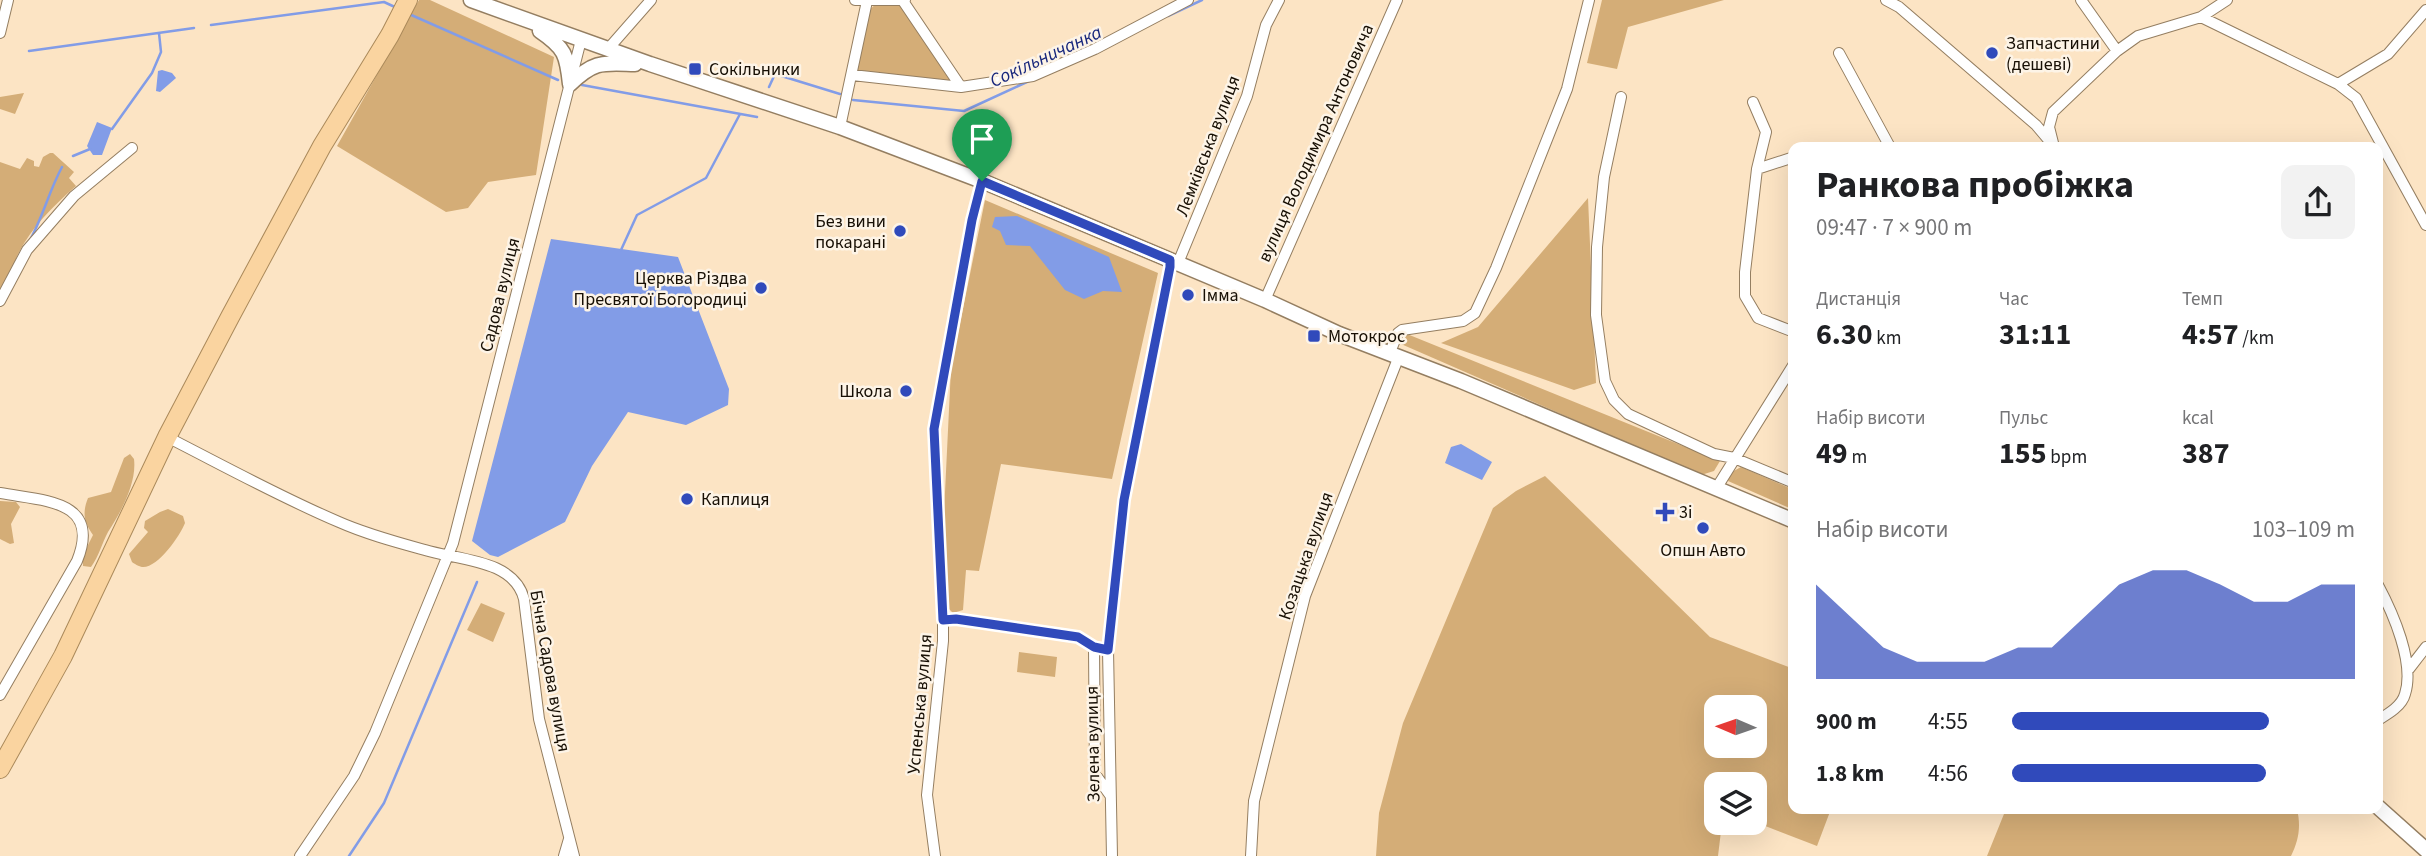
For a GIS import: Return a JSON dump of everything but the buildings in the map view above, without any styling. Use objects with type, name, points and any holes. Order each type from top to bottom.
[{"type":"highway","points":[[0,769],[63,656],[167,437],[322,146],[390,35],[408,0]]},
{"type":"main road","points":[[471,0],[608,50],[840,127],[982,181],[1174,261],[1339,334],[1395,354],[1788,519]]},
{"type":"main road","points":[[521,18],[559,47],[568,59],[570,84]]},
{"type":"main road","points":[[570,84],[597,63],[650,64]]},
{"type":"main road","points":[[2383,811],[2426,850]]},
{"type":"street","points":[[0,33],[8,0]]},
{"type":"street","points":[[608,50],[651,0]]},
{"type":"street","points":[[855,0],[904,0],[961,87]]},
{"type":"street","points":[[852,75],[961,87],[1032,76],[1095,49],[1188,0]]},
{"type":"street","name":"Лемківська вулиця","points":[[1174,261],[1247,96],[1266,25],[1279,0]]},
{"type":"street","name":"вулиця Володимира Антоновича","points":[[1265,300],[1397,0]]},
{"type":"street","points":[[1395,354],[1398,333],[1402,330],[1463,321],[1475,313],[1496,268],[1567,89],[1589,0]]},
{"type":"street","points":[[1886,0],[1899,7],[2025,116],[2049,142]]},
{"type":"street","points":[[2081,0],[2117,51]]},
{"type":"street","points":[[2053,142],[2049,127],[2053,112],[2117,51],[2138,36],[2201,18],[2227,0]]},
{"type":"street","points":[[840,127],[866,1]]},
{"type":"street","points":[[2337,84],[2388,54],[2426,10]]},
{"type":"street","points":[[2201,18],[2337,84],[2356,98],[2380,142]]},
{"type":"street","name":"Садова вулиця","points":[[300,856],[354,776],[375,733],[448,556],[581,40]]},
{"type":"street","points":[[1839,53],[1887,142]]},
{"type":"street","points":[[1621,97],[1604,177],[1597,247],[1597,315],[1605,382],[1614,400],[1628,414],[1714,454],[1734,458],[1788,480]]},
{"type":"street","points":[[1753,103],[1766,132],[1757,169],[1745,272],[1745,296],[1758,318],[1788,330]]},
{"type":"street","points":[[2383,147],[2426,225]]},
{"type":"street","points":[[0,301],[27,250],[74,196],[132,148]]},
{"type":"street","points":[[1757,169],[1788,159]]},
{"type":"street","name":"Успенська вулиця","points":[[935,856],[928,795],[943,620],[934,429],[972,220],[982,181]]},
{"type":"street","name":"Зелена вулиця","points":[[1112,856],[1108,650],[1124,500],[1174,261]]},
{"type":"street","name":"Козацька вулиця","points":[[1251,856],[1254,801],[1305,596],[1395,354]]},
{"type":"street","points":[[1714,488],[1788,374]]},
{"type":"street","points":[[167,437],[341,524],[448,556]]},
{"type":"street","points":[[0,493],[70,509],[79,518],[84,535],[83,547],[77,561],[0,695]]},
{"type":"street","name":"Бічна Садова вулиця","points":[[448,556],[492,567],[513,579],[521,589],[539,719],[574,856]]},
{"type":"street","points":[[2383,596],[2392,614],[2409,668],[2405,696],[2394,710],[2383,717]]},
{"type":"street","points":[[943,620],[956,619],[1078,637],[1094,647],[1108,650]]},
{"type":"street","points":[[1094,647],[1095,775],[1110,795]]},
{"type":"street","points":[[2409,668],[2426,647]]},
{"type":"street","points":[[564,856],[570,839]]},
{"type":"shaded area","points":[[419,0],[430,0],[554,57],[536,175],[488,182],[468,208],[446,212],[337,146]]},
{"type":"shaded area","points":[[1602,0],[1724,0],[1628,27],[1617,69],[1587,63]]},
{"type":"shaded area","points":[[899,3],[954,80],[953,85],[858,72],[856,65],[868,11],[876,4]]},
{"type":"shaded area","points":[[24,93],[15,114],[0,109],[0,97]]},
{"type":"shaded area","points":[[50,153],[74,172],[69,178],[76,186],[51,209],[29,235],[0,295],[0,162],[20,169],[27,158],[34,161],[34,166],[39,167],[43,157]]},
{"type":"shaded area","points":[[1588,198],[1596,383],[1574,390],[1441,343],[1478,327]]},
{"type":"shaded area","points":[[985,200],[1158,273],[1112,479],[1001,464],[979,571],[966,570],[963,610],[953,613],[946,606],[944,513],[951,368]]},
{"type":"shaded area","points":[[1407,334],[1720,461],[1714,471],[1701,475],[1401,344]]},
{"type":"shaded area","points":[[130,454],[134,459],[134,468],[127,497],[94,563],[91,567],[83,566],[83,555],[93,535],[85,517],[88,498],[111,492],[124,458]]},
{"type":"shaded area","points":[[1741,467],[1788,487],[1788,507],[1728,481],[1730,473]]},
{"type":"shaded area","points":[[1545,476],[1710,637],[1788,667],[1788,814],[1829,814],[1817,846],[1767,827],[1767,772],[1704,772],[1704,835],[1721,835],[1718,856],[1376,856],[1379,813],[1403,723],[1493,508],[1516,491]]},
{"type":"shaded area","points":[[0,501],[16,502],[20,507],[11,524],[14,543],[0,539]]},
{"type":"shaded area","points":[[168,509],[183,516],[185,523],[178,536],[154,563],[142,567],[132,562],[129,554],[148,532],[144,528],[145,521]]},
{"type":"shaded area","points":[[481,603],[505,613],[493,642],[467,630]]},
{"type":"shaded area","points":[[1019,652],[1057,657],[1055,677],[1017,672]]},
{"type":"shaded area","points":[[2004,814],[2298,814],[2299,821],[2291,856],[1987,856]]},
{"type":"water","points":[[158,71],[172,73],[176,78],[160,92],[156,91]]},
{"type":"water","points":[[97,122],[112,128],[102,155],[93,155],[87,146]]},
{"type":"water","points":[[1017,216],[1109,257],[1122,292],[1103,291],[1084,299],[1065,290],[1030,246],[1006,245],[1000,231],[992,227],[995,217]]},
{"type":"water","points":[[551,239],[678,257],[729,389],[728,405],[686,425],[628,412],[592,466],[565,522],[498,557],[490,555],[472,541]]},
{"type":"water","points":[[1461,444],[1492,462],[1482,480],[1445,463],[1451,447]]},
{"type":"waterway","name":"Сокільничанка","points":[[1168,16],[1202,0]]},
{"type":"waterway","points":[[211,25],[384,2],[397,8]]},
{"type":"waterway","points":[[409,14],[558,80]]},
{"type":"waterway","points":[[29,51],[194,28]]},
{"type":"waterway","points":[[112,129],[152,73],[161,52],[159,33]]},
{"type":"waterway","points":[[769,87],[775,74],[840,94]]},
{"type":"waterway","name":"Сокільничанка","points":[[853,100],[964,111],[1029,81]]},
{"type":"waterway","points":[[582,85],[757,117]]},
{"type":"waterway","points":[[621,250],[637,215],[706,178],[740,114]]},
{"type":"waterway","points":[[73,156],[90,149]]},
{"type":"waterway","points":[[29,242],[62,167]]},
{"type":"waterway","points":[[349,856],[384,803],[477,582]]},
{"type":"place","name":"Запчастини (дешеві)","points":[[1992,53]]},
{"type":"place","name":"Сокільники","points":[[695,69]]},
{"type":"place","name":"Без вини покарані","points":[[900,231]]},
{"type":"place","name":"Церква Різдва Пресвятої Богородиці","points":[[761,288]]},
{"type":"place","name":"Імма","points":[[1188,295]]},
{"type":"place","name":"Мотокрос","points":[[1314,336]]},
{"type":"place","name":"Школа","points":[[906,391]]},
{"type":"place","name":"Каплиця","points":[[687,499]]},
{"type":"place","name":"3і","points":[[1665,512]]},
{"type":"place","name":"Опшн Авто","points":[[1703,528]]},
{"type":"route","points":[[982,181],[1170,260],[1124,500],[1108,650],[1094,647],[1078,637],[956,619],[943,620],[934,429],[972,220],[982,181]]}]
